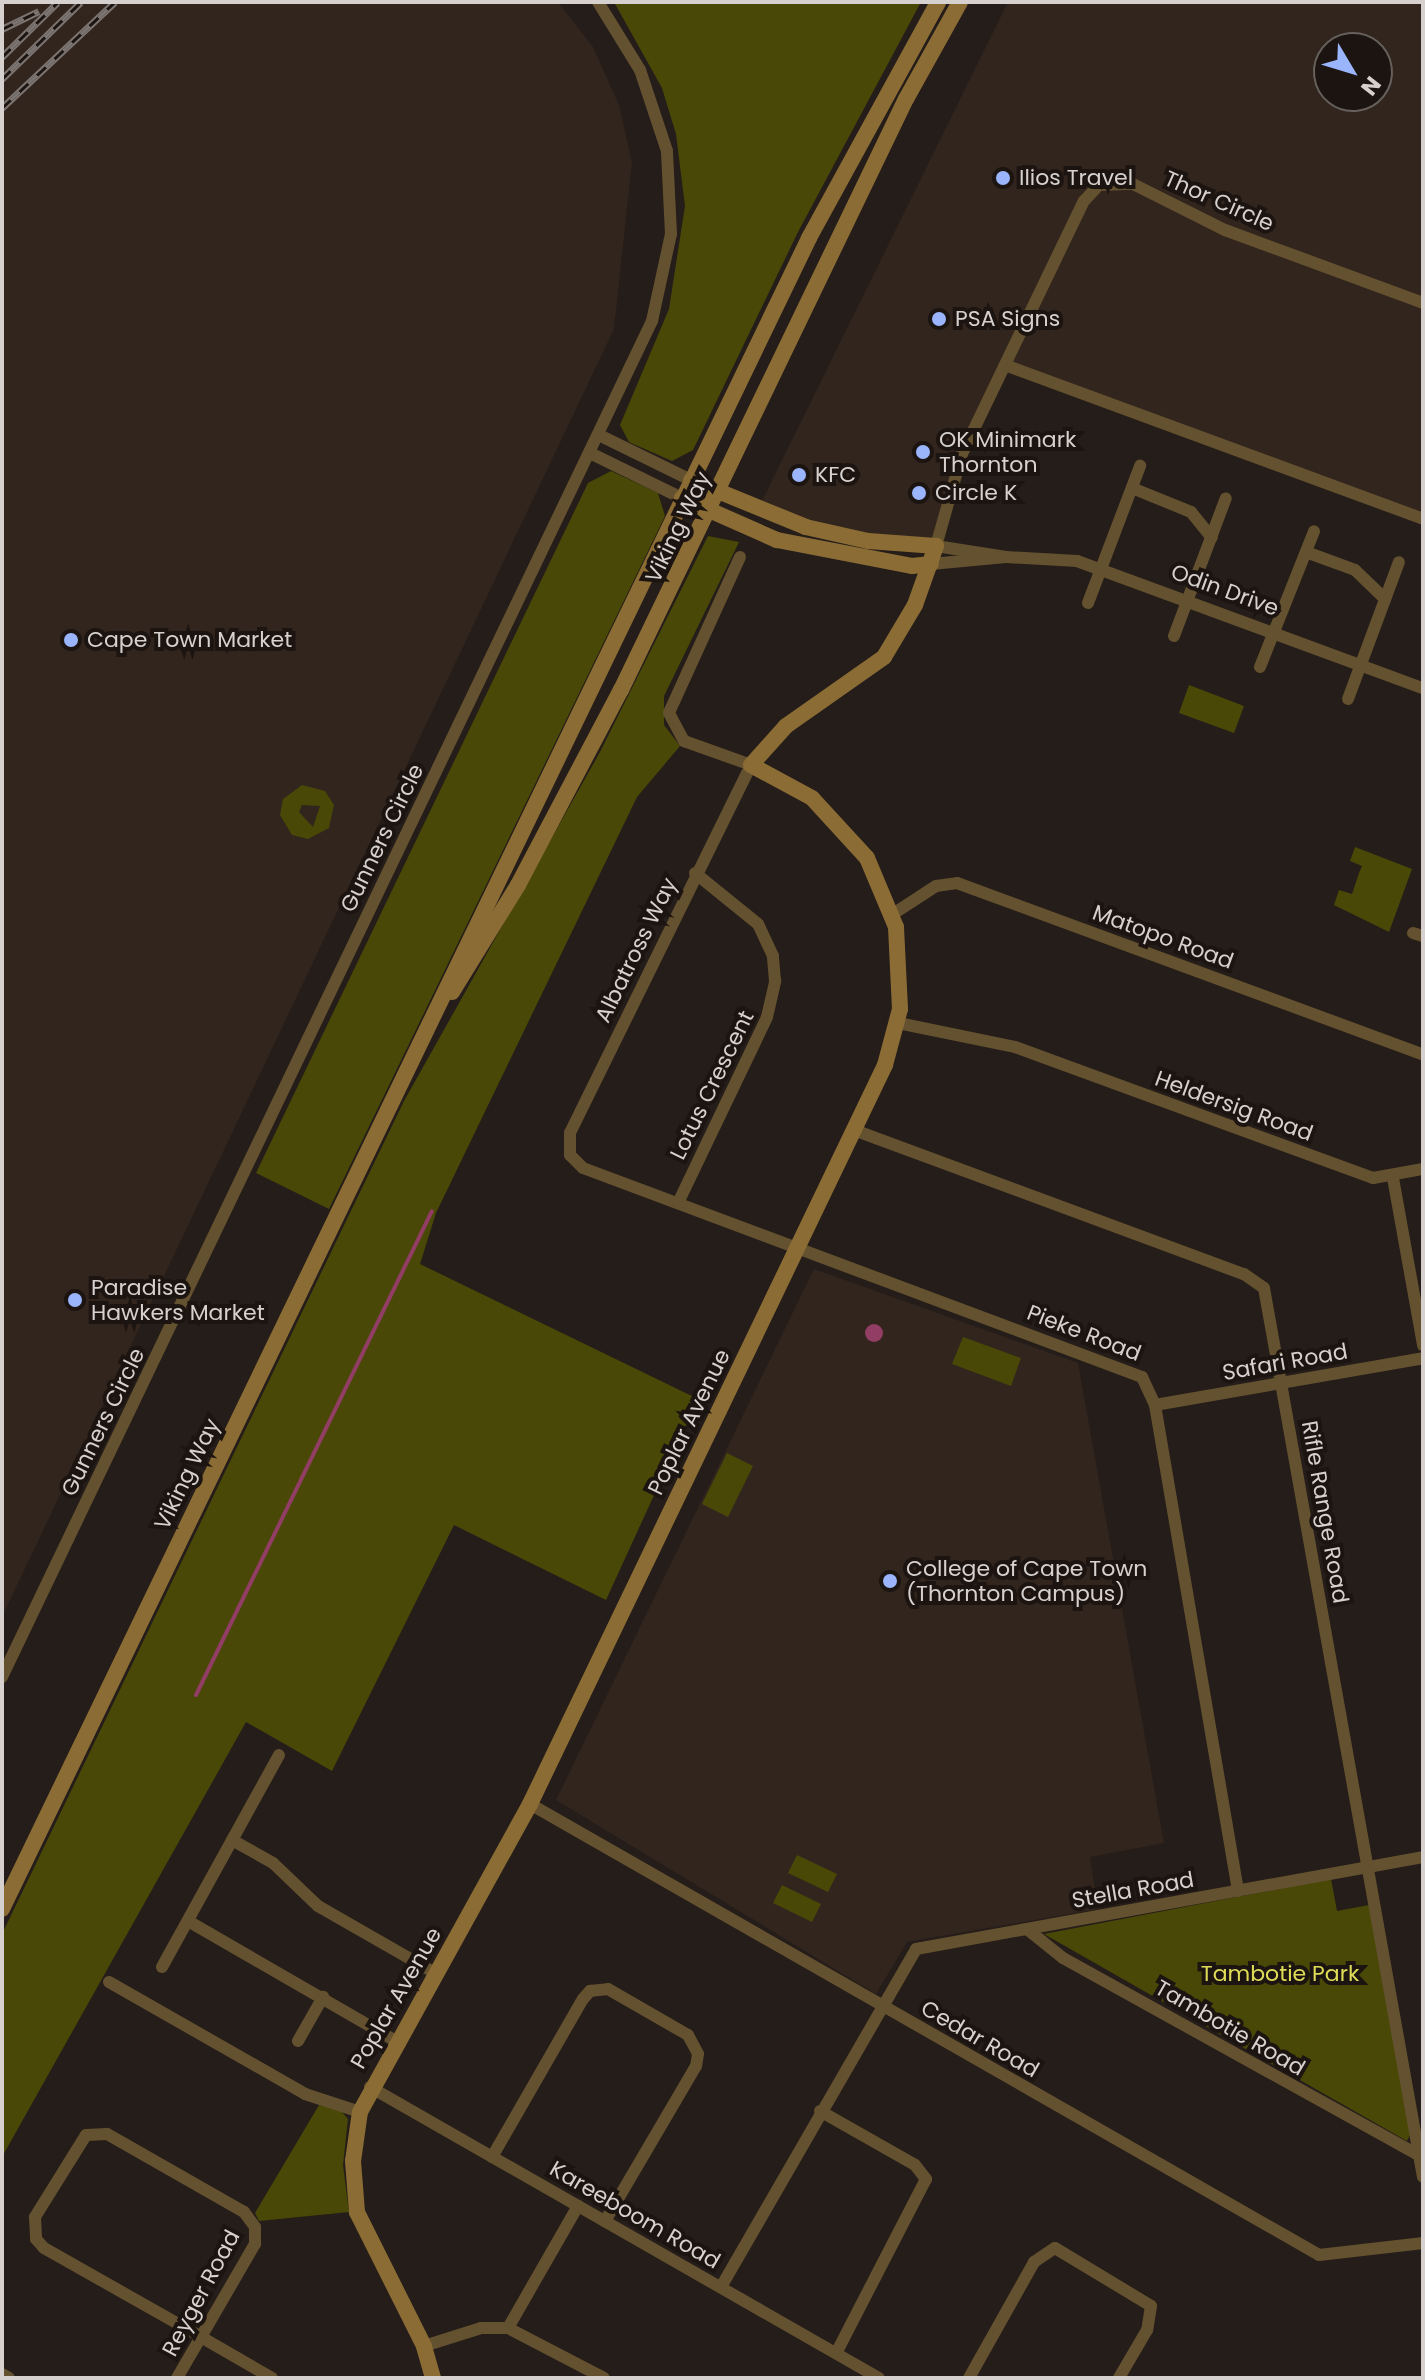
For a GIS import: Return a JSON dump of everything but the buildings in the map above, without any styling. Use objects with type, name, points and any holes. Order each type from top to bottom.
[{"type":"main road","name":"Viking Way","points":[[2,1909],[809,238],[938,2]]},
{"type":"main road","name":"Viking Way","points":[[412,1059],[518,885],[710,512],[906,99],[960,2]]},
{"type":"main road","name":"Odin Drive","points":[[691,480],[806,527],[878,542],[936,546]]},
{"type":"main road","name":"Odin Drive","points":[[682,498],[777,540],[912,566],[931,564]]},
{"type":"main road","points":[[751,765],[786,726],[884,657],[907,624],[936,546]]},
{"type":"main road","name":"Poplar Avenue","points":[[433,2378],[424,2346],[357,2212],[353,2161],[360,2112],[370,2087],[530,1804],[885,1065],[898,1023],[902,968],[893,914],[867,858],[842,825],[803,793],[751,765]]},
{"type":"street","name":"Gunners Circle","points":[[2,1677],[601,436],[661,292],[672,202],[667,151],[652,97],[620,32],[598,2]]},
{"type":"street","name":"Thor Circle","points":[[936,546],[962,454],[1084,201],[1099,185],[1112,181],[1133,184],[1225,230],[1423,303]]},
{"type":"street","points":[[1005,365],[1423,519]]},
{"type":"street","name":"Odin Drive","points":[[601,436],[691,480]]},
{"type":"street","name":"Odin Drive","points":[[592,454],[682,498]]},
{"type":"street","points":[[1088,603],[1140,466]]},
{"type":"street","points":[[1132,488],[1191,512],[1212,538]]},
{"type":"street","points":[[1174,636],[1226,498]]},
{"type":"street","points":[[1260,667],[1314,531]]},
{"type":"street","name":"Odin Drive","points":[[936,546],[1006,557],[1064,559],[1102,568],[1423,688]]},
{"type":"street","points":[[1306,552],[1355,570],[1385,599]]},
{"type":"street","name":"Poplar Avenue","points":[[740,557],[674,692],[669,713],[684,741],[751,765]]},
{"type":"street","name":"Odin Drive","points":[[931,564],[1006,557]]},
{"type":"street","points":[[1348,699],[1399,562]]},
{"type":"street","name":"Albatross Way","points":[[570,1155],[570,1133],[695,873],[751,765]]},
{"type":"street","name":"Lotus Crescent","points":[[678,1203],[767,1017],[775,981],[773,956],[758,924],[695,873]]},
{"type":"street","name":"Matopo Road","points":[[893,914],[936,886],[957,883],[1423,1054]]},
{"type":"street","name":"Heldersig Road","points":[[898,1023],[1015,1047],[1373,1178],[1393,1178]]},
{"type":"street","name":"Rifle Range Road","points":[[854,1130],[1256,1280],[1267,1295],[1423,2177]]},
{"type":"street","name":"Pieke Road","points":[[570,1155],[583,1168],[1135,1372],[1148,1383],[1155,1405],[1238,1891]]},
{"type":"street","points":[[1423,1169],[1393,1178],[1423,1345]]},
{"type":"street","name":"Safari Road","points":[[1155,1405],[1423,1358]]},
{"type":"street","points":[[162,1967],[279,1755]]},
{"type":"street","name":"Cedar Road","points":[[530,1804],[1319,2255],[1423,2243]]},
{"type":"street","points":[[232,1840],[281,1869],[310,1901],[435,1973]]},
{"type":"street","name":"Stella Road","points":[[721,2287],[906,1959],[920,1946],[1423,1857]]},
{"type":"street","points":[[188,1921],[396,2041]]},
{"type":"street","name":"Tambotie Road","points":[[1027,1929],[1063,1958],[1419,2155]]},
{"type":"street","points":[[109,1982],[305,2094],[360,2112]]},
{"type":"street","points":[[492,2157],[583,1999],[599,1988],[622,1997],[688,2035],[698,2054],[696,2066],[605,2221]]},
{"type":"street","points":[[298,2041],[323,1997]]},
{"type":"street","name":"Kareeboom Road","points":[[370,2087],[876,2377]]},
{"type":"street","points":[[820,2111],[915,2165],[926,2179],[836,2353]]},
{"type":"street","name":"Reyger Road","points":[[177,2378],[201,2337],[255,2244],[255,2227],[244,2212],[95,2132],[80,2140],[35,2217],[34,2234],[44,2248],[201,2337]]},
{"type":"street","points":[[508,2328],[578,2206]]},
{"type":"street","points":[[969,2378],[1034,2262],[1055,2248],[1151,2306],[1147,2330],[1119,2378]]},
{"type":"street","points":[[424,2346],[481,2328],[508,2328],[604,2378]]},
{"type":"street","points":[[201,2337],[272,2378]]},
{"type":"street","points":[[2,2374],[9,2378]]},
{"type":"shaded area","points":[[2,2],[558,2],[593,47],[619,105],[632,162],[614,329],[2,1617]]},
{"type":"shaded area","points":[[1008,2],[1423,2],[1423,519],[1005,365],[962,454],[936,546],[911,546],[757,511]]},
{"type":"shaded area","name":"College of Cape Town (Thornton Campus)","points":[[814,1269],[1078,1363],[1164,1843],[1090,1857],[1098,1909],[907,1942],[876,1994],[556,1800]]},
{"type":"shaded area","points":[[874,1324],[883,1333],[874,1342],[865,1333]]},
{"type":"green space","points":[[614,2],[921,2],[798,232],[693,450],[672,461],[629,442],[620,425],[669,309],[685,206],[676,134],[662,88]]},
{"type":"green space","points":[[611,471],[658,493],[665,516],[329,1209],[256,1173],[588,483]]},
{"type":"green space","points":[[708,536],[739,542],[664,696],[664,725],[680,746],[637,797],[436,1213],[420,1264],[698,1399],[606,1600],[454,1525],[332,1771],[246,1722],[2,2157],[2,1934],[404,1101],[600,752]]},
{"type":"green space","points":[[1189,685],[1244,706],[1234,733],[1179,713]]},
{"type":"green space","points":[[302,785],[325,791],[334,805],[329,828],[308,839],[292,835],[280,815],[283,799]],"holes":[[[302,805],[320,806],[313,827],[299,812]]]},
{"type":"green space","points":[[1355,847],[1412,869],[1389,932],[1334,905],[1339,890],[1352,894],[1362,866],[1350,861]]},
{"type":"green space","points":[[963,1337],[1021,1358],[1011,1386],[952,1364]]},
{"type":"green space","points":[[727,1453],[753,1466],[728,1517],[702,1504]]},
{"type":"green space","points":[[797,1855],[837,1874],[828,1892],[788,1873]]},
{"type":"green space","name":"Tambotie Park","points":[[1331,1879],[1337,1911],[1369,1905],[1410,2135],[1407,2141],[1044,1934]]},
{"type":"green space","points":[[782,1885],[821,1904],[812,1922],[773,1903]]},
{"type":"green space","points":[[319,2105],[341,2111],[348,2119],[343,2165],[349,2212],[259,2221],[255,2213]]},
{"type":"waterway","points":[[196,1695],[432,1211]]},
{"type":"railway","points":[[2,57],[58,2]]},
{"type":"railway","points":[[2,79],[81,2]]},
{"type":"railway","points":[[2,108],[115,2]]},
{"type":"railway","points":[[2,29],[39,11]]},
{"type":"place","name":"Ilios Travel","points":[[1003,178]]},
{"type":"place","name":"PSA Signs","points":[[939,319]]},
{"type":"place","name":"OK Minimark Thornton","points":[[923,452]]},
{"type":"place","name":"KFC","points":[[799,475]]},
{"type":"place","name":"Circle K","points":[[919,493]]},
{"type":"place","name":"Cape Town Market","points":[[71,640]]},
{"type":"place","name":"Paradise Hawkers Market","points":[[75,1300]]},
{"type":"place","name":"College of Cape Town (Thornton Campus)","points":[[890,1581]]}]
